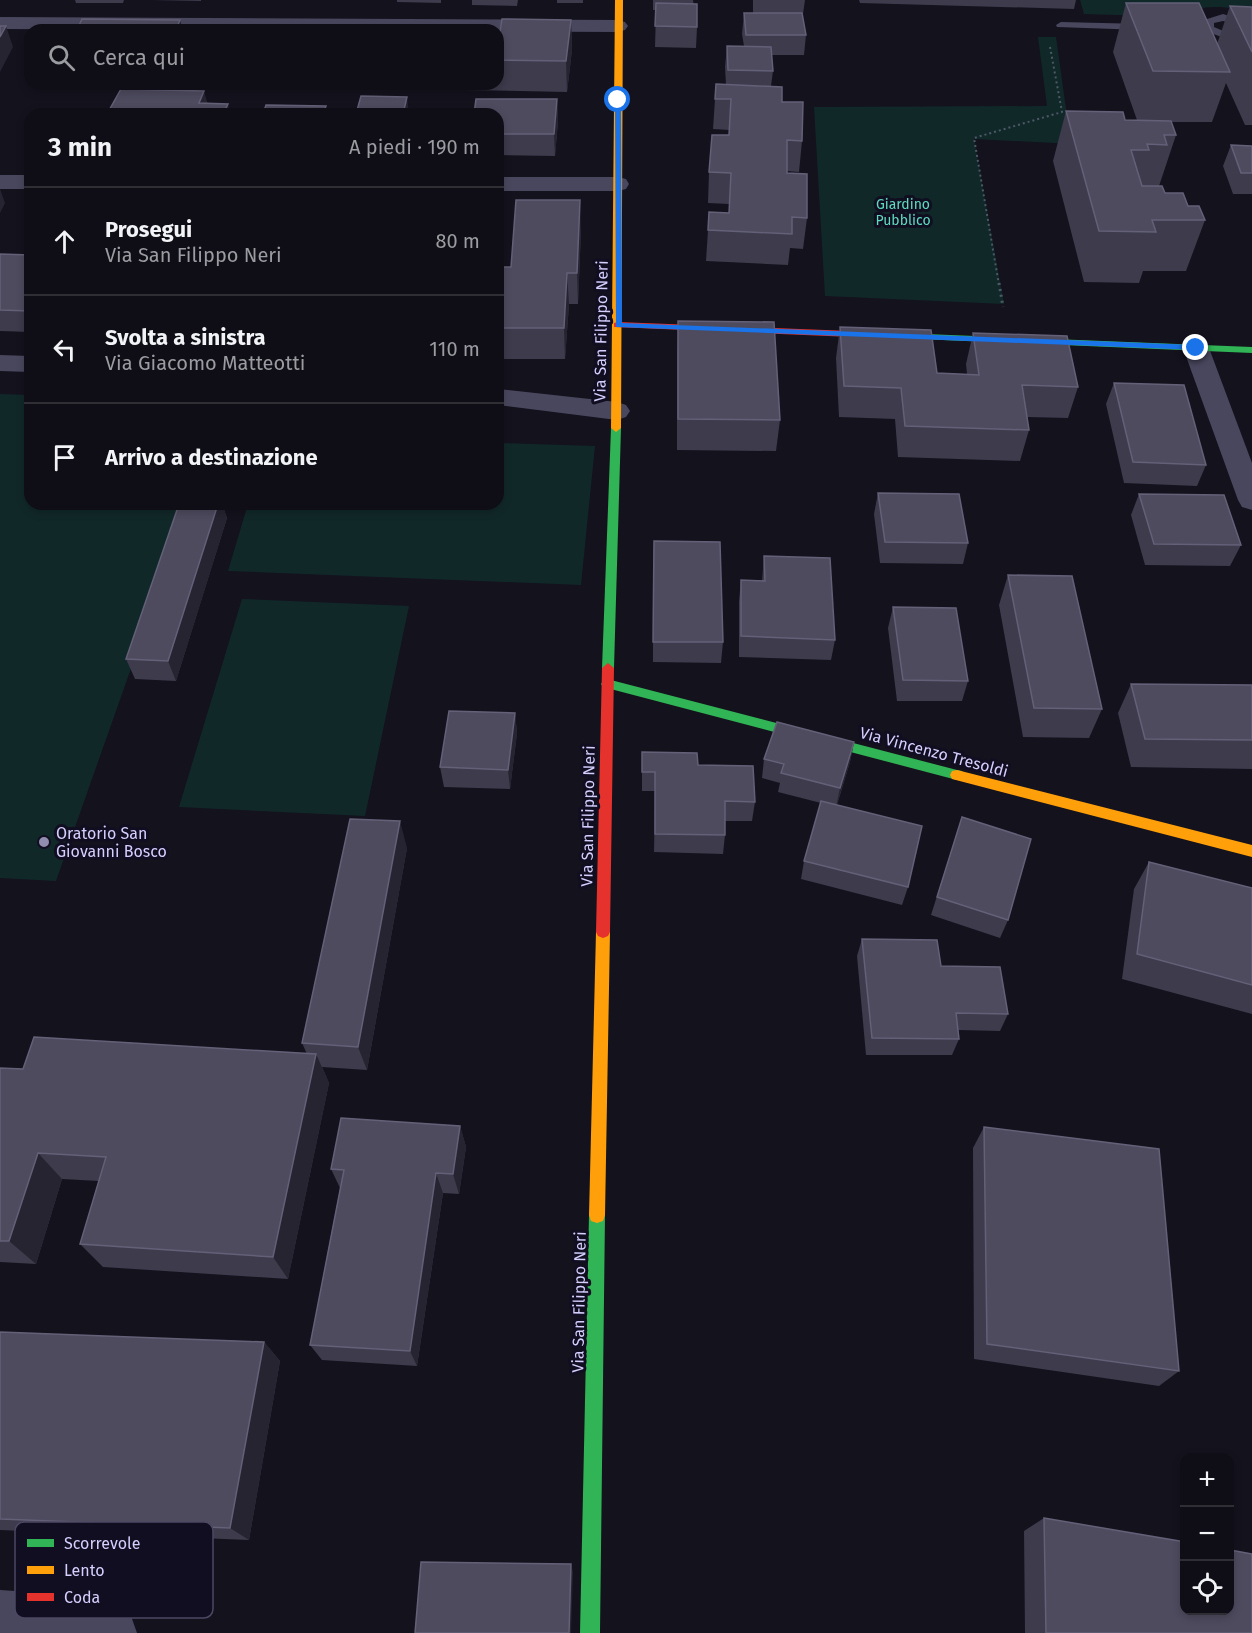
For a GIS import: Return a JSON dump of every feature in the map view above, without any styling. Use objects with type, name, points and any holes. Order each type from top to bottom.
[{"type":"street","name":"Via San Filippo Neri","points":[[590,1633],[607,684],[617,411],[619,0]]},
{"type":"street","points":[[0,23],[206,24]]},
{"type":"street","points":[[504,25],[618,26]]},
{"type":"street","points":[[0,182],[24,182]]},
{"type":"street","points":[[504,184],[618,184]]},
{"type":"street","points":[[618,325],[1252,350]]},
{"type":"street","points":[[1196,348],[1252,500]]},
{"type":"street","points":[[0,363],[24,364]]},
{"type":"street","points":[[504,398],[617,411]]},
{"type":"street","name":"Via Vincenzo Tresoldi","points":[[607,684],[1252,852]]},
{"type":"street","points":[[0,1613],[15,1614]]},
{"type":"street","points":[[40,1618],[114,1633]]},
{"type":"lane","points":[[1175,28],[1209,29],[1217,34],[1234,36],[1244,34],[1249,26],[1236,19],[1216,18],[1208,22],[1209,29]]},
{"type":"lane","points":[[1061,26],[1152,28]]},
{"type":"path","points":[[1004,313],[974,138],[1062,112],[1048,37],[1061,26]]},
{"type":"green space","points":[[1080,0],[1252,0],[1252,13],[1215,7],[1196,9],[1180,17],[1084,14]]},
{"type":"green space","name":"Giardino Pubblico","points":[[1038,37],[1056,37],[1066,109],[1075,144],[974,139],[1004,304],[825,296],[814,107],[1047,106]]},
{"type":"green space","points":[[0,394],[24,395],[24,510],[187,510],[56,881],[0,878]]},
{"type":"green space","points":[[504,443],[595,446],[581,585],[228,571],[246,510],[504,510]]},
{"type":"green space","points":[[242,599],[409,606],[365,816],[179,807]]},
{"type":"building","points":[[656,3],[697,4],[697,27],[655,26]]},
{"type":"building","points":[[1126,3],[1199,3],[1230,72],[1153,71]]},
{"type":"building","points":[[1230,6],[1252,7],[1252,52]]},
{"type":"building","points":[[744,13],[802,13],[806,35],[746,35]]},
{"type":"building","points":[[82,19],[180,20],[178,24],[80,24]]},
{"type":"building","points":[[502,19],[571,20],[566,61],[504,60],[504,24],[501,24]]},
{"type":"building","points":[[0,26],[6,26],[0,37]]},
{"type":"building","points":[[727,46],[771,47],[773,71],[728,70]]},
{"type":"building","points":[[716,84],[782,87],[782,102],[803,102],[802,141],[787,140],[787,173],[807,174],[807,218],[792,217],[792,234],[708,230],[709,212],[729,213],[731,173],[709,172],[712,135],[729,135],[731,99],[715,99]]},
{"type":"building","points":[[120,90],[204,91],[199,103],[228,104],[226,108],[110,108]]},
{"type":"building","points":[[361,96],[407,97],[404,108],[358,108]]},
{"type":"building","points":[[476,99],[557,99],[554,134],[504,134],[504,108],[475,108]]},
{"type":"building","points":[[266,105],[326,106],[325,108],[265,108]]},
{"type":"building","points":[[1066,111],[1123,112],[1125,120],[1171,121],[1176,135],[1164,135],[1167,145],[1147,144],[1149,150],[1131,150],[1142,186],[1162,186],[1165,193],[1183,193],[1188,206],[1199,206],[1205,220],[1152,220],[1156,232],[1099,231]]},
{"type":"building","points":[[1231,145],[1252,146],[1252,173],[1241,173]]},
{"type":"building","points":[[516,200],[580,200],[577,273],[567,273],[564,328],[504,328],[504,267],[511,267]]},
{"type":"building","points":[[0,254],[24,255],[24,311],[0,310]]},
{"type":"building","points":[[678,321],[774,322],[780,420],[678,419]]},
{"type":"building","points":[[840,327],[931,330],[937,373],[979,375],[973,333],[1067,336],[1078,387],[1022,385],[1029,430],[905,426],[901,388],[844,386]]},
{"type":"building","points":[[1114,383],[1184,385],[1206,465],[1133,462]]},
{"type":"building","points":[[878,493],[959,494],[968,543],[885,542]]},
{"type":"building","points":[[1139,494],[1224,495],[1241,545],[1154,544]]},
{"type":"building","points":[[177,510],[216,510],[168,661],[126,659]]},
{"type":"building","points":[[654,541],[720,542],[723,642],[653,642]]},
{"type":"building","points":[[764,556],[830,558],[835,640],[741,636],[741,580],[765,581]]},
{"type":"building","points":[[1008,575],[1072,576],[1102,709],[1034,708]]},
{"type":"building","points":[[893,607],[956,608],[968,681],[903,680]]},
{"type":"building","points":[[1131,684],[1252,685],[1252,740],[1145,739]]},
{"type":"building","points":[[449,711],[515,713],[508,770],[440,767]]},
{"type":"building","points":[[777,722],[854,742],[840,788],[781,773],[784,764],[764,759]]},
{"type":"building","points":[[642,752],[697,753],[698,765],[753,766],[755,802],[725,801],[725,835],[655,834],[655,772],[642,772]]},
{"type":"building","points":[[821,801],[922,826],[908,887],[804,861]]},
{"type":"building","points":[[962,817],[1031,839],[1008,920],[937,897]]},
{"type":"building","points":[[350,819],[400,821],[358,1047],[302,1043]]},
{"type":"building","points":[[1149,862],[1252,888],[1252,985],[1137,954]]},
{"type":"building","points":[[862,939],[937,940],[941,966],[1000,967],[1008,1014],[956,1013],[959,1039],[872,1038]]},
{"type":"building","points":[[34,1037],[316,1054],[273,1257],[80,1244],[106,1157],[38,1153],[9,1241],[0,1241],[0,1068],[23,1069]]},
{"type":"building","points":[[341,1118],[460,1126],[453,1174],[436,1173],[410,1351],[310,1345],[344,1170],[331,1169]]},
{"type":"building","points":[[984,1127],[1159,1149],[1179,1371],[987,1344]]},
{"type":"building","points":[[0,1332],[264,1342],[230,1528],[213,1527],[213,1522],[77,1522],[0,1519]]},
{"type":"building","points":[[1044,1518],[1180,1541],[1180,1615],[1234,1615],[1234,1551],[1252,1554],[1252,1633],[1046,1633]]},
{"type":"building","points":[[421,1562],[571,1564],[569,1633],[415,1633]]},
{"type":"traffic: fast","points":[[876,335],[1252,350]]},
{"type":"traffic: fast","points":[[608,668],[616,428]]},
{"type":"traffic: fast","points":[[607,684],[957,775]]},
{"type":"traffic: fast","points":[[590,1633],[597,1215]]},
{"type":"traffic: slow","points":[[616,428],[619,0]]},
{"type":"traffic: slow","points":[[957,775],[1252,851]]},
{"type":"traffic: slow","points":[[597,1215],[603,932]]},
{"type":"traffic: jam","points":[[618,325],[876,335]]},
{"type":"traffic: jam","points":[[603,932],[608,668]]},
{"type":"place","name":"Oratorio San Giovanni Bosco","points":[[44,842]]},
{"type":"route","points":[[618,100],[618,325],[1196,348]]}]
